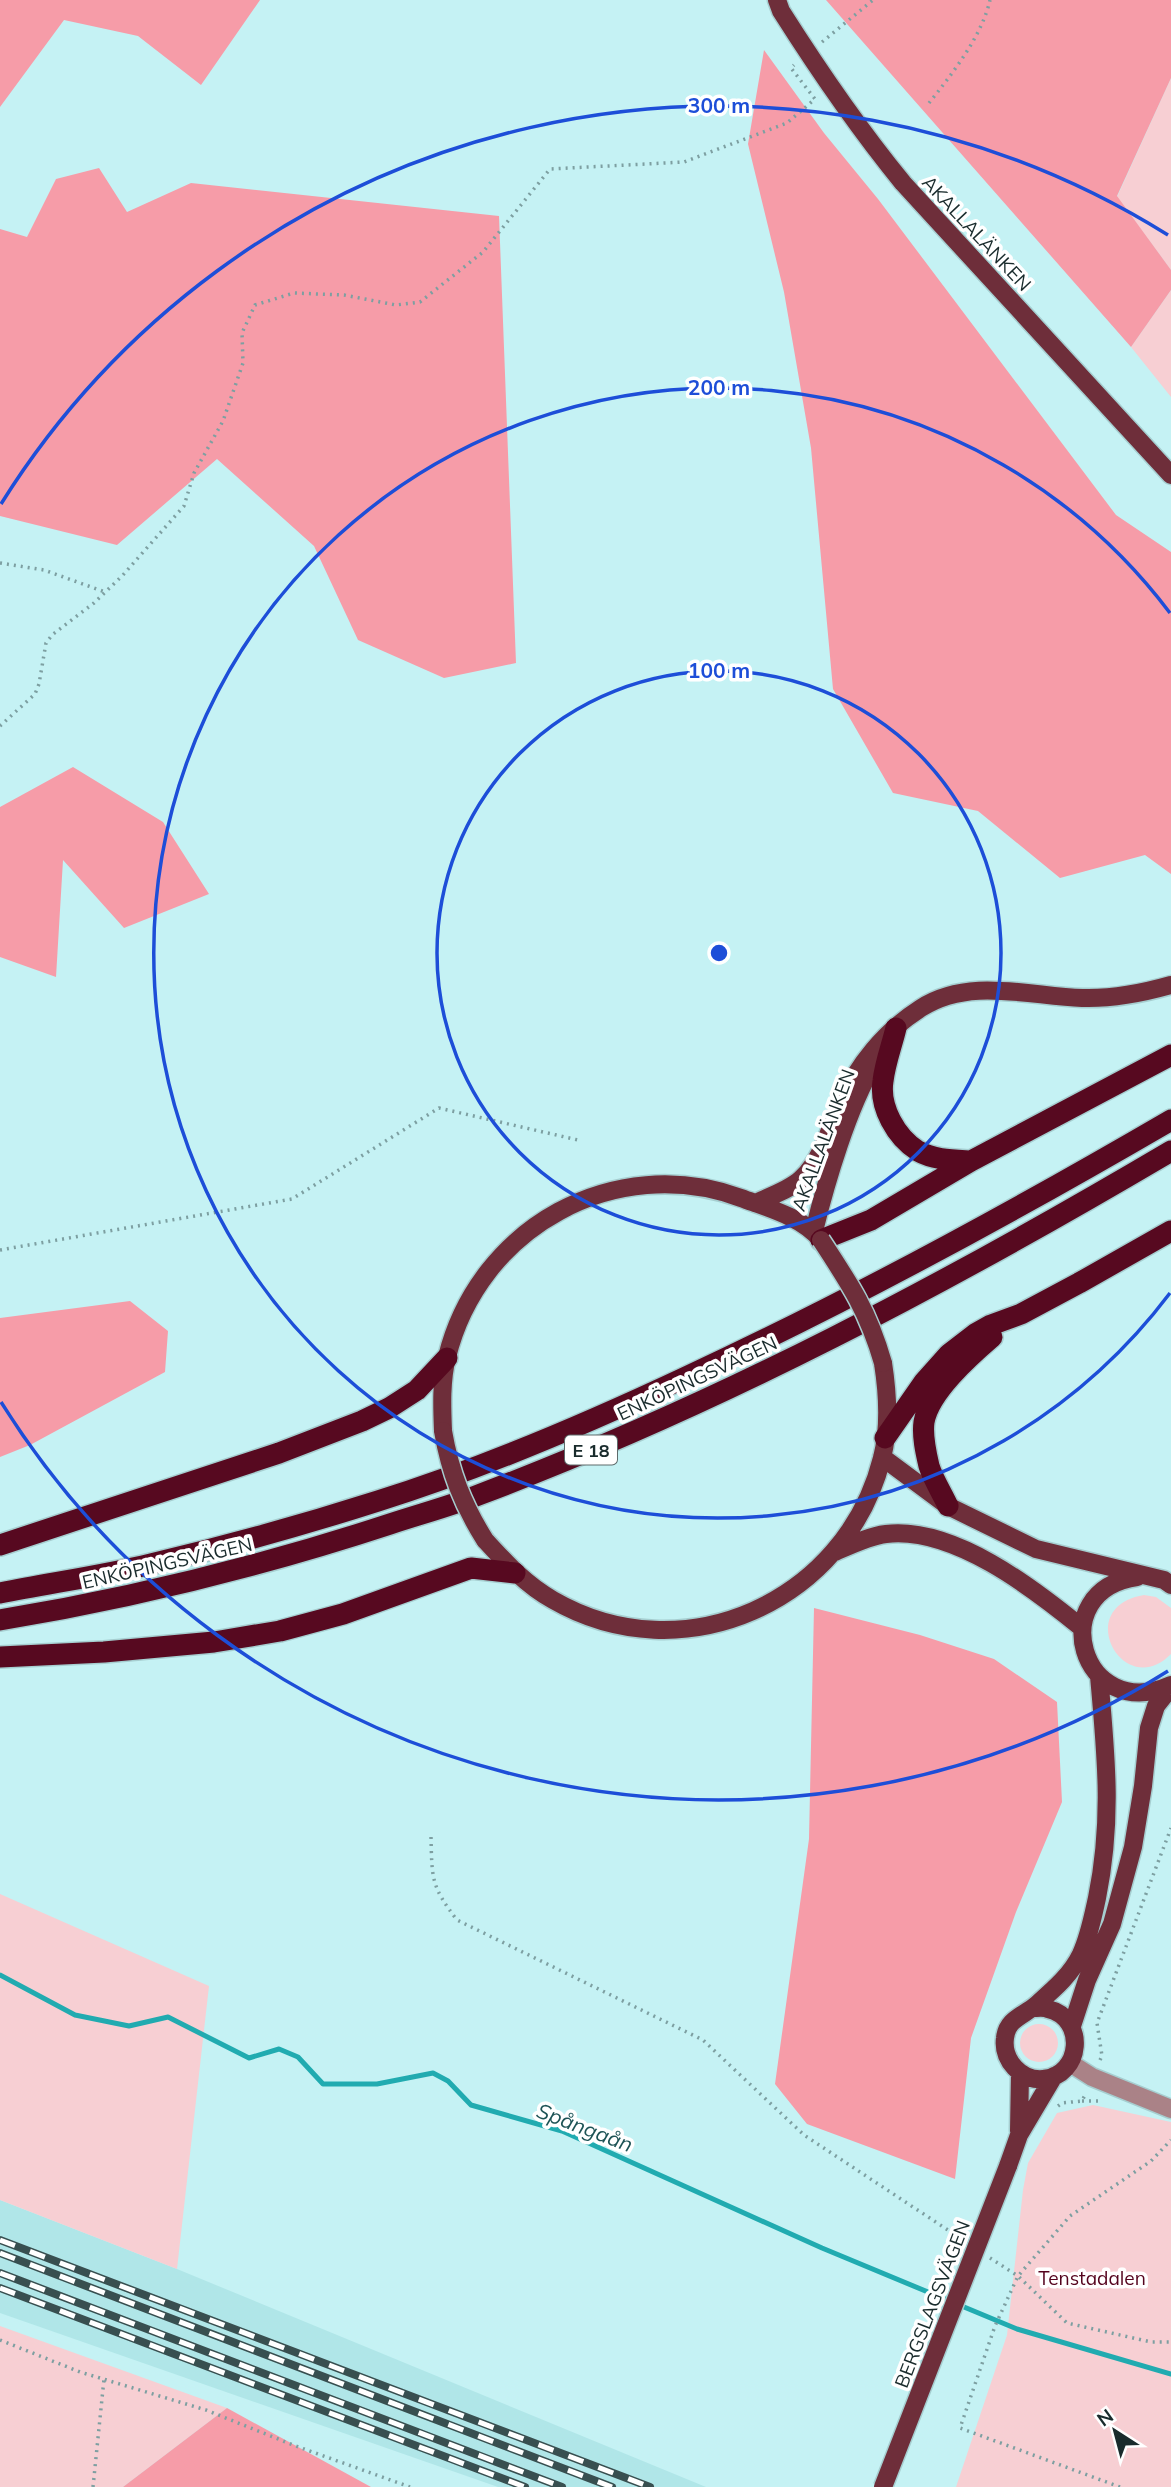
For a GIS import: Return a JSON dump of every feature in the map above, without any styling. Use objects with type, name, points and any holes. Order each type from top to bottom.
[{"type":"highway","points":[[896,1028],[882,1084],[885,1110],[899,1135],[918,1151],[941,1159],[971,1161]]},
{"type":"highway","points":[[817,1236],[871,1220],[971,1161],[1171,1055]]},
{"type":"highway","name":"ENKÖPINGSVÄGEN","points":[[0,1593],[148,1565],[265,1535],[380,1501],[584,1424],[777,1335],[923,1258],[1171,1120]]},
{"type":"highway","name":"ENKÖPINGSVÄGEN","points":[[0,1620],[204,1580],[311,1550],[479,1495],[624,1437],[748,1381],[903,1302],[1171,1152]]},
{"type":"highway","points":[[884,1448],[924,1382],[949,1354],[991,1325],[1021,1314],[1171,1231]]},
{"type":"highway","points":[[948,1506],[930,1469],[924,1422],[930,1407],[960,1366],[1021,1314]]},
{"type":"highway","points":[[0,1545],[279,1453],[362,1421],[390,1408],[417,1390],[447,1358]]},
{"type":"highway","points":[[0,1657],[104,1652],[228,1640],[281,1631],[343,1614],[471,1567],[515,1573]]},
{"type":"main road","name":"AKALLALÄNKEN","points":[[777,0],[781,12],[825,82],[902,183],[1171,475]]},
{"type":"main road","name":"AKALLALÄNKEN","points":[[755,1203],[783,1191],[802,1178],[818,1156],[842,1100],[864,1059],[922,1007],[951,995],[991,990],[1084,998],[1117,996],[1171,985]]},
{"type":"main road","name":"AKALLALÄNKEN","points":[[817,1236],[821,1200],[852,1112],[871,1069],[896,1028]]},
{"type":"main road","points":[[671,1184],[719,1191],[775,1210],[817,1236],[857,1294],[873,1328],[887,1388],[884,1448],[864,1507],[835,1552],[798,1586],[768,1605],[732,1620],[684,1629],[659,1630],[623,1626],[587,1616],[554,1601],[515,1573],[485,1540],[469,1516],[457,1489],[443,1431],[442,1394],[447,1358],[460,1318],[481,1281],[515,1242],[568,1206],[605,1192],[643,1185],[671,1184]]},
{"type":"main road","points":[[884,1448],[948,1506],[1036,1549],[1169,1581]]},
{"type":"main road","points":[[835,1552],[884,1534],[906,1533],[941,1541],[975,1554],[1047,1599],[1082,1628],[1089,1606],[1103,1589],[1122,1579],[1144,1576]]},
{"type":"main road","name":"BERGSLAGSVÄGEN","points":[[1019,2135],[1020,2073],[1010,2063],[1005,2050],[1005,2036],[1010,2024],[1066,1977],[1082,1954],[1101,1877],[1106,1841],[1108,1780],[1099,1676],[1088,1662],[1083,1646],[1082,1628]]},
{"type":"main road","points":[[1099,1676],[1116,1688],[1135,1693],[1156,1692],[1171,1686]]},
{"type":"main road","points":[[1072,2026],[1087,1980],[1112,1924],[1133,1847],[1149,1728],[1156,1706],[1171,1686]]},
{"type":"main road","points":[[1032,2008],[1048,2008],[1062,2015],[1072,2026],[1076,2039],[1075,2052],[1070,2063]]},
{"type":"main road","name":"BERGSLAGSVÄGEN","points":[[883,2487],[1019,2135],[1054,2076],[1070,2063]]},
{"type":"main road","points":[[1020,2073],[1031,2078],[1054,2076]]},
{"type":"street","points":[[1070,2063],[1092,2077],[1171,2109]]},
{"type":"path","points":[[822,42],[873,0]]},
{"type":"path","points":[[929,103],[954,71],[987,13],[990,0]]},
{"type":"path","points":[[817,32],[828,51]]},
{"type":"path","points":[[0,726],[35,694],[46,643],[52,635],[105,592],[184,506],[194,473],[223,421],[243,363],[242,333],[255,305],[294,293],[344,295],[396,305],[420,302],[483,252],[550,169],[684,162],[787,123],[815,99],[791,68]]},
{"type":"path","points":[[0,563],[44,570],[105,592]]},
{"type":"path","points":[[0,1250],[292,1199],[439,1108],[578,1140]]},
{"type":"path","points":[[1055,2108],[1062,2103],[1082,2101],[1101,2056],[1097,2023],[1171,1828]]},
{"type":"path","points":[[431,1837],[432,1876],[438,1896],[457,1920],[703,2040],[804,2134],[973,2247]]},
{"type":"path","points":[[1120,2487],[960,2428],[1002,2308],[1018,2276],[1070,2216],[1151,2161],[1171,2140]]},
{"type":"path","points":[[984,2254],[1018,2276],[1067,2323],[1152,2342],[1171,2342]]},
{"type":"path","points":[[0,2340],[25,2352],[104,2379],[205,2410],[410,2487]]},
{"type":"path","points":[[93,2487],[104,2379]]},
{"type":"shaded area","points":[[0,0],[260,0],[201,85],[138,36],[64,20],[0,107]]},
{"type":"shaded area","points":[[826,0],[1171,0],[1171,78],[1117,196],[1171,270],[1171,290],[1131,347]]},
{"type":"shaded area","points":[[764,50],[824,133],[878,199],[1116,515],[1171,552],[1171,874],[1145,855],[1060,878],[978,811],[893,793],[833,689],[811,448],[784,292],[748,144]]},
{"type":"shaded area","points":[[99,168],[127,212],[191,183],[499,216],[516,663],[444,678],[358,640],[314,546],[217,459],[117,545],[0,516],[0,229],[27,237],[56,179]]},
{"type":"shaded area","points":[[73,767],[163,822],[209,894],[124,928],[63,860],[56,977],[0,957],[0,807]]},
{"type":"shaded area","points":[[130,1301],[168,1331],[165,1372],[30,1445],[0,1457],[0,1318]]},
{"type":"shaded area","points":[[814,1608],[920,1635],[994,1659],[1057,1702],[1062,1802],[1016,1912],[971,2038],[955,2179],[807,2124],[775,2084],[809,1839]]},
{"type":"shaded area","points":[[0,2200],[177,2269],[706,2487],[498,2487],[0,2313]]},
{"type":"shaded area","points":[[227,2408],[371,2487],[123,2487]]},
{"type":"green space","points":[[1171,78],[1171,270],[1117,197]]},
{"type":"green space","points":[[1171,290],[1171,397],[1131,347]]},
{"type":"green space","points":[[1144,1595],[1156,1597],[1171,1608],[1171,1654],[1153,1666],[1137,1667],[1123,1660],[1112,1647],[1108,1632],[1111,1616],[1122,1603]]},
{"type":"green space","points":[[0,1894],[209,1986],[177,2269],[0,2200]]},
{"type":"green space","points":[[1039,2024],[1053,2029],[1058,2043],[1053,2057],[1039,2062],[1025,2057],[1020,2043],[1025,2029]]},
{"type":"green space","name":"Tenstadalen","points":[[1093,2105],[1171,2122],[1171,2487],[956,2487],[1007,2335],[1028,2163],[1057,2113]]},
{"type":"green space","points":[[0,2326],[227,2408],[123,2487],[0,2487]]},
{"type":"waterway","name":"Spångaån","points":[[0,1975],[75,2015],[129,2026],[168,2017],[249,2058],[279,2049],[298,2057],[323,2084],[377,2084],[433,2073],[448,2081],[471,2105],[562,2131],[822,2248],[1017,2329],[1171,2374]]},
{"type":"railway","points":[[0,2240],[650,2487]]},
{"type":"railway","points":[[0,2253],[612,2487]]},
{"type":"railway","points":[[0,2273],[562,2487]]},
{"type":"railway","points":[[0,2288],[525,2487]]}]
